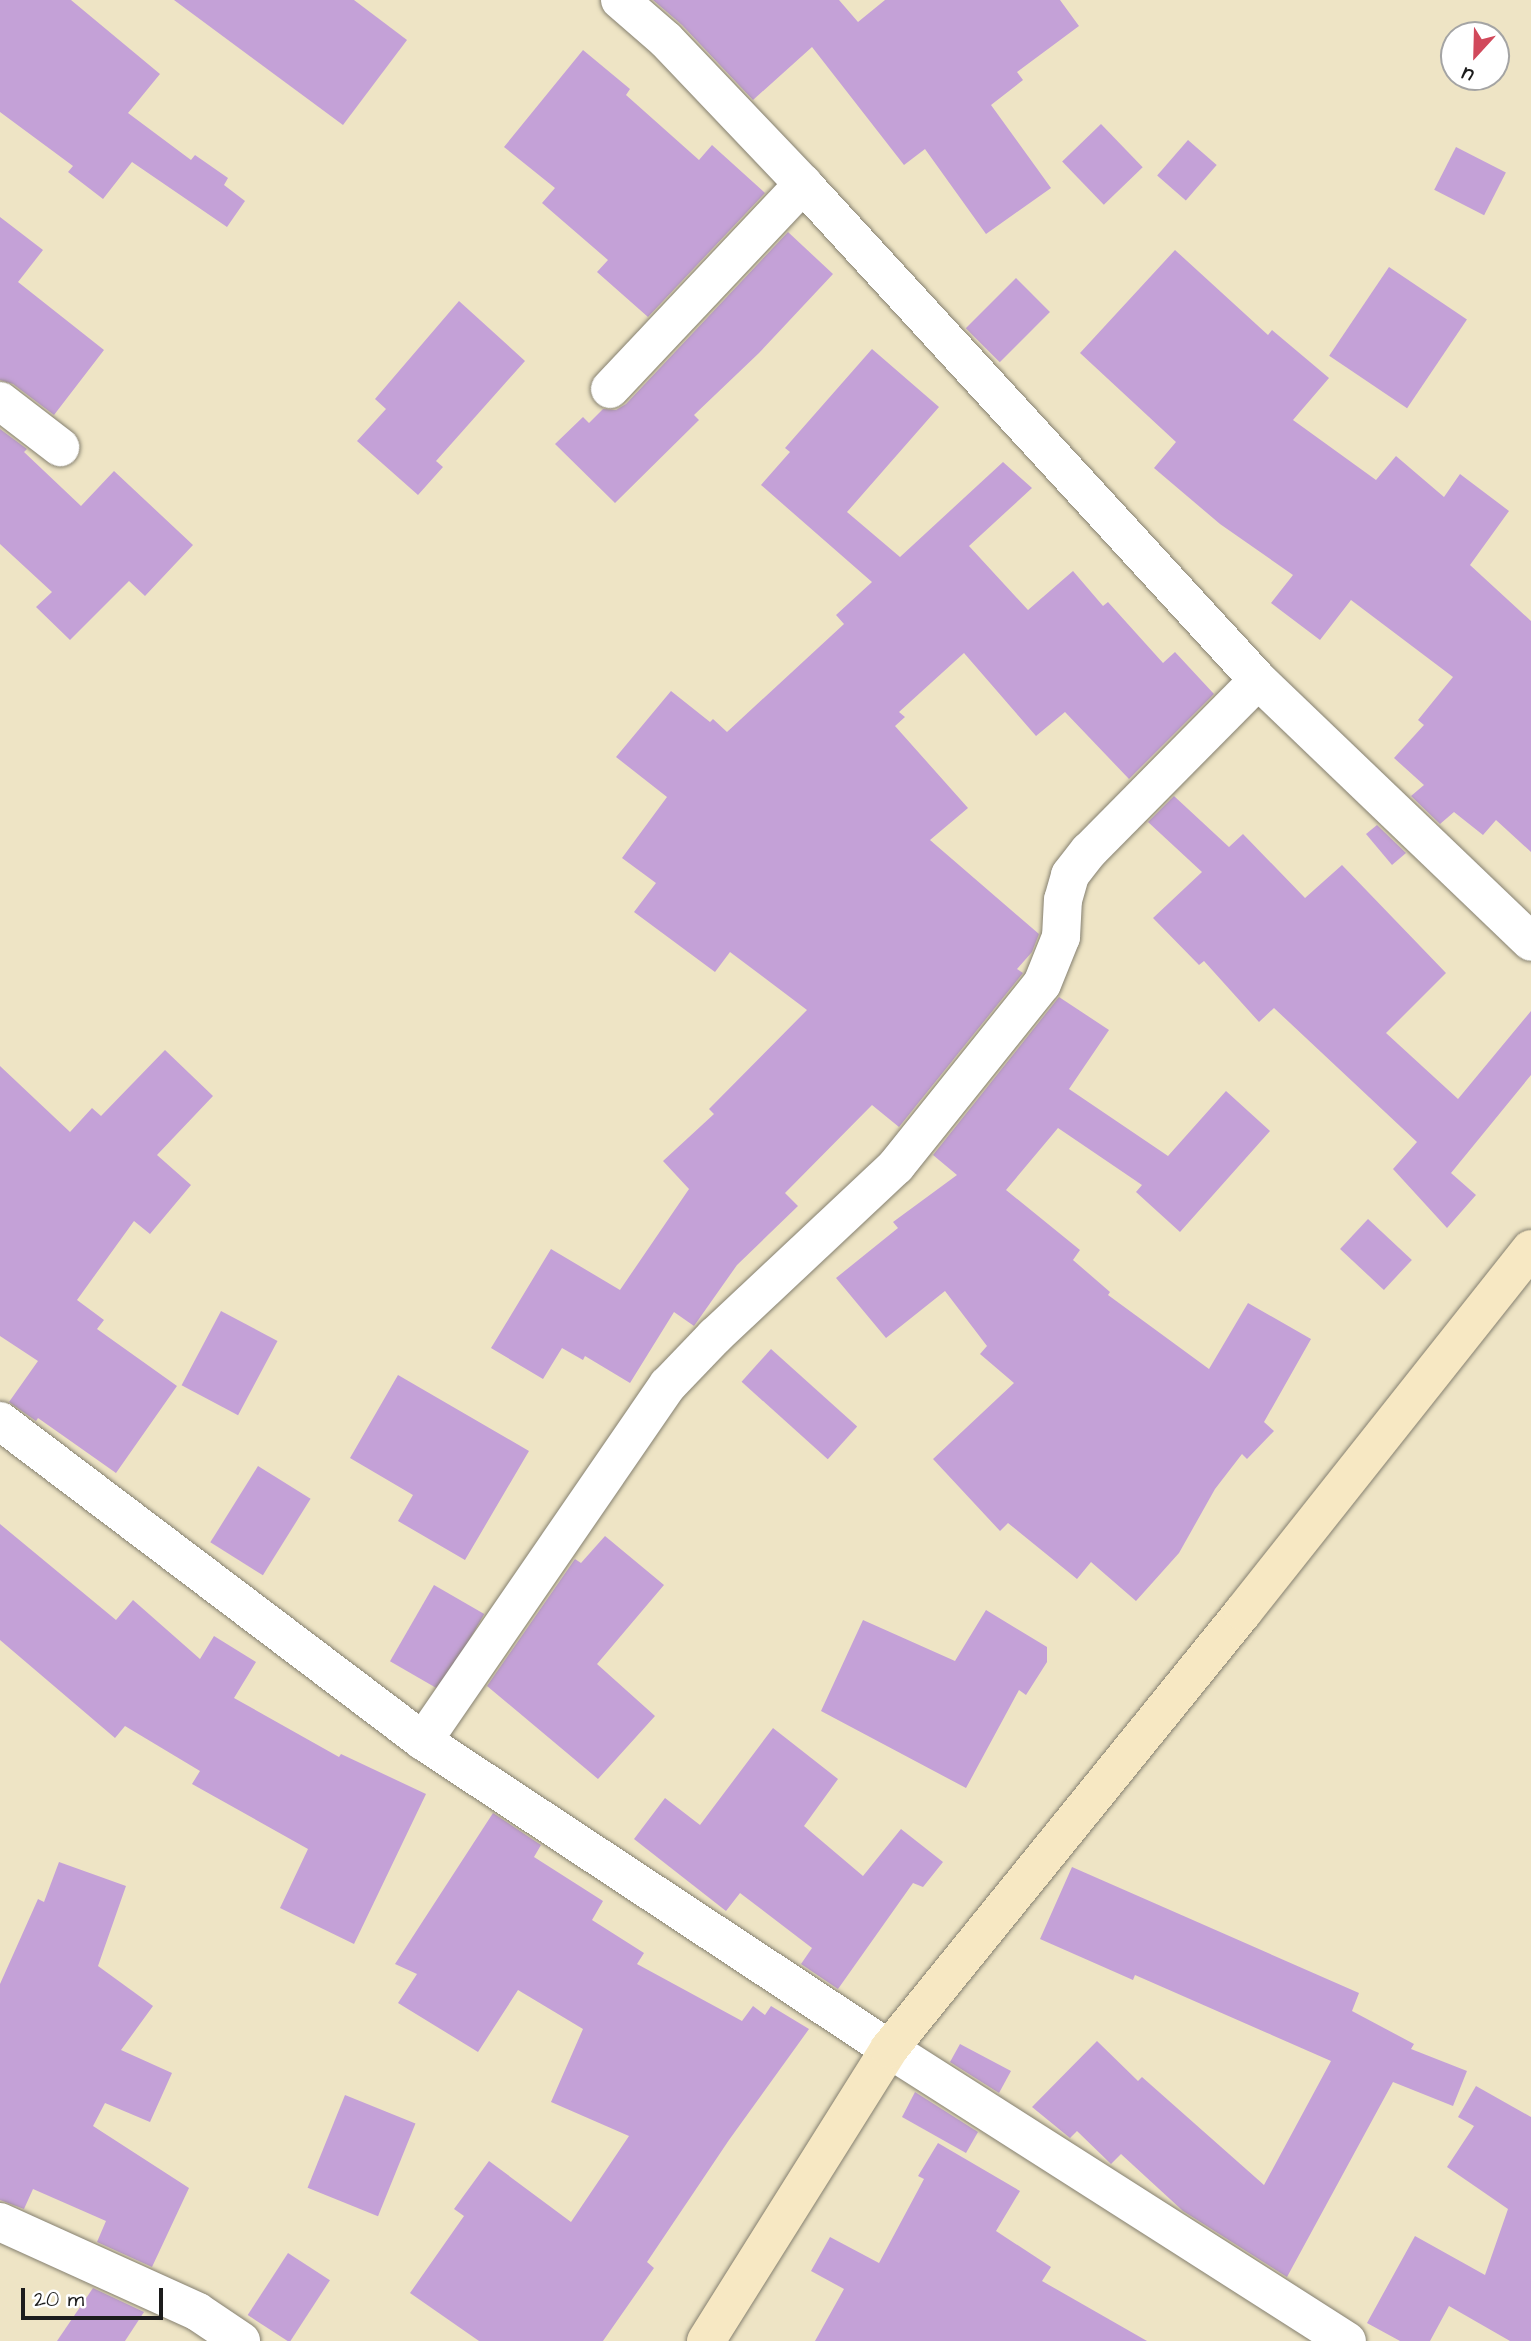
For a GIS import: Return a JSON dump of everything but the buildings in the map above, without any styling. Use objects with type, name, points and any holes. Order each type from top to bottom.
[{"type":"street","points":[[620,0],[666,40],[803,184],[1258,680],[1531,942]]},
{"type":"street","points":[[610,389],[803,184]]},
{"type":"street","points":[[0,401],[60,447]]},
{"type":"street","points":[[423,1741],[668,1385],[715,1336],[896,1166],[1042,984],[1061,937],[1063,900],[1070,875],[1089,851],[1258,680]]},
{"type":"street","points":[[706,2341],[889,2049],[1251,1602],[1531,1249]]},
{"type":"street","points":[[0,1421],[423,1741],[889,2049],[1347,2341]]},
{"type":"street","points":[[0,2222],[198,2312],[242,2341]]}]
